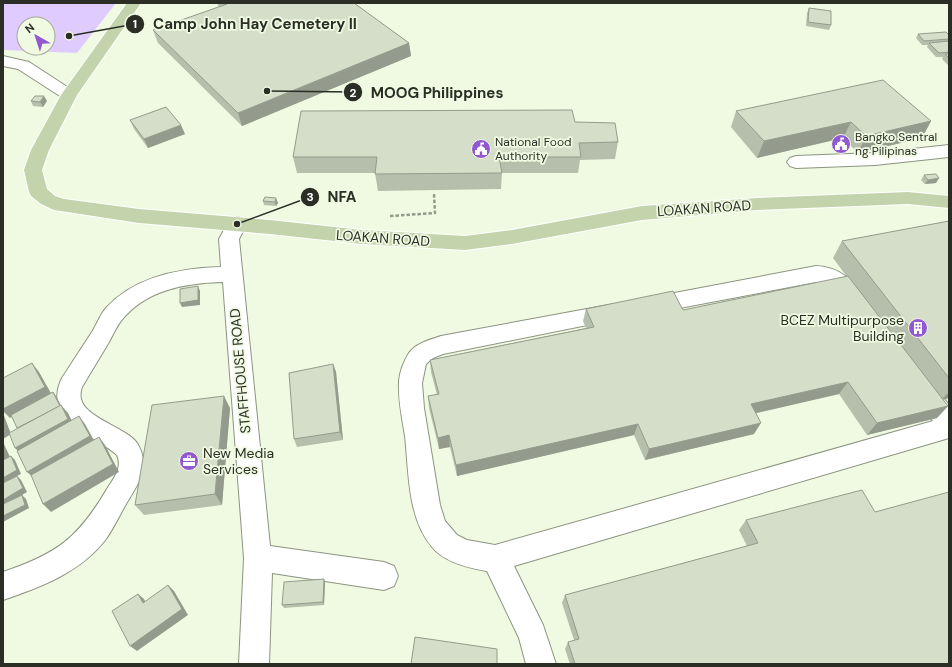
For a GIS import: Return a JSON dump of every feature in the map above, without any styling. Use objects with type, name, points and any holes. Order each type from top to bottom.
[{"type":"main road","name":"LOAKAN ROAD","points":[[134,3],[69,95],[40,150],[33,170],[38,192],[48,200],[61,205],[139,216],[237,224],[362,237],[465,243],[512,237],[642,213],[757,204],[908,198],[949,202]]},
{"type":"street","points":[[3,61],[23,65],[69,95]]},
{"type":"street","points":[[796,162],[876,159],[949,151]]},
{"type":"street","name":"STAFFHOUSE ROAD","points":[[237,224],[229,239],[258,558],[254,664]]},
{"type":"street","points":[[3,586],[29,578],[50,568],[81,547],[96,530],[127,480],[131,467],[131,460],[130,454],[124,445],[87,422],[76,411],[69,398],[70,386],[114,315],[128,302],[145,291],[170,280],[231,274]]},
{"type":"street","points":[[869,319],[841,282],[834,276],[816,274],[441,345],[428,349],[418,358],[413,370],[411,390],[426,502],[432,524],[440,538],[451,547],[469,555],[495,558],[949,427]]},
{"type":"street","points":[[911,374],[949,423]]},
{"type":"street","points":[[258,558],[384,576]]},
{"type":"street","points":[[495,558],[530,629],[541,664]]},
{"type":"path","points":[[384,217],[435,213],[434,194]]},
{"type":"shaded area","points":[[3,3],[116,3],[77,53],[56,52],[56,16],[16,16],[16,51],[3,50]]},
{"type":"building","points":[[226,3],[354,3],[409,43],[238,113],[153,30],[227,4]]},
{"type":"building","points":[[809,8],[831,11],[831,25],[808,22]]},
{"type":"building","points":[[946,32],[949,35],[949,39],[924,41],[918,34]]},
{"type":"building","points":[[949,41],[949,52],[939,53],[929,43]]},
{"type":"building","points":[[883,80],[931,121],[866,136],[851,122],[764,141],[736,111]]},
{"type":"building","points":[[35,96],[44,96],[40,102],[31,101]]},
{"type":"building","points":[[166,107],[181,125],[144,139],[130,120]]},
{"type":"building","points":[[572,110],[575,122],[615,123],[618,142],[579,143],[581,157],[499,157],[502,173],[375,174],[377,157],[293,157],[301,111]]},
{"type":"building","points":[[936,174],[939,178],[928,180],[924,175]]},
{"type":"building","points":[[265,197],[276,198],[275,202],[263,201]]},
{"type":"building","name":"BCEZ Multipurpose Building","points":[[949,221],[949,378],[842,241]]},
{"type":"building","points":[[848,276],[948,406],[877,423],[848,382],[751,404],[761,423],[649,449],[638,424],[456,465],[449,435],[438,438],[428,396],[439,394],[430,360],[594,327],[586,309],[673,291],[683,310]]},
{"type":"building","points":[[198,286],[198,300],[180,303],[180,289]]},
{"type":"building","points":[[32,363],[45,387],[3,409],[3,378]]},
{"type":"building","points":[[333,364],[340,432],[294,439],[289,373]]},
{"type":"building","points":[[53,392],[60,406],[17,428],[11,415]]},
{"type":"building","name":"New Media Services","points":[[224,396],[215,494],[135,505],[152,405]]},
{"type":"building","points":[[61,405],[68,419],[15,448],[9,433]]},
{"type":"building","points":[[79,416],[90,436],[27,472],[17,451]]},
{"type":"building","points":[[99,437],[113,464],[43,504],[31,475]]},
{"type":"building","points":[[11,456],[17,470],[3,478],[3,460]]},
{"type":"building","points":[[17,476],[23,488],[3,500],[3,483]]},
{"type":"building","points":[[862,490],[875,512],[949,492],[949,664],[575,664],[568,642],[579,639],[565,595],[758,543],[746,520]]},
{"type":"building","points":[[22,495],[25,505],[3,516],[3,504]]},
{"type":"building","points":[[324,579],[323,602],[282,605],[284,582]]},
{"type":"building","points":[[168,585],[182,609],[130,646],[112,611],[138,594],[143,603]]},
{"type":"building","points":[[415,637],[497,649],[497,664],[411,664]]},
{"type":"place","name":"Camp John Hay Cemetery II","points":[[69,36]]},
{"type":"place","name":"MOOG Philippines","points":[[267,91]]},
{"type":"place","name":"Bangko Sentral ng Pilipinas","points":[[841,144]]},
{"type":"place","name":"National Food Authority","points":[[481,149]]},
{"type":"place","name":"NFA","points":[[237,224]]},
{"type":"place","name":"BCEZ Multipurpose Building","points":[[918,328]]},
{"type":"place","name":"New Media Services","points":[[189,461]]}]
